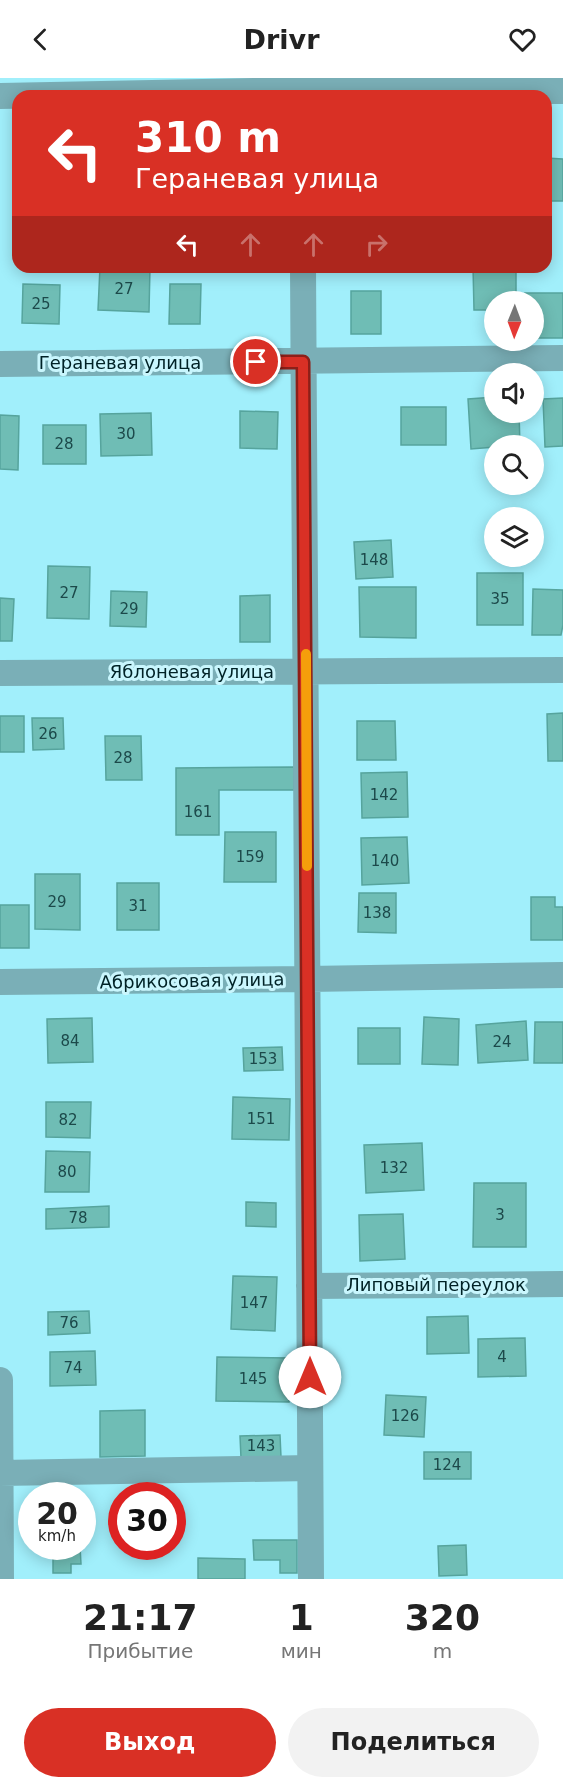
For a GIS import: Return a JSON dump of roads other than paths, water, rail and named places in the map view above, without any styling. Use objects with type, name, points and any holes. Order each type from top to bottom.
[{"type":"street","points":[[303,273],[311,1579]]},
{"type":"street","name":"Гераневая улица","points":[[0,364],[563,358]]},
{"type":"street","name":"Яблоневая улица","points":[[0,672],[563,670]]},
{"type":"street","name":"Абрикосовая улица","points":[[0,982],[563,975]]},
{"type":"street","name":"Липовый переулок","points":[[309,1286],[563,1284]]},
{"type":"street","points":[[0,1380],[1,1579]]},
{"type":"street","points":[[0,1473],[310,1468]]}]
